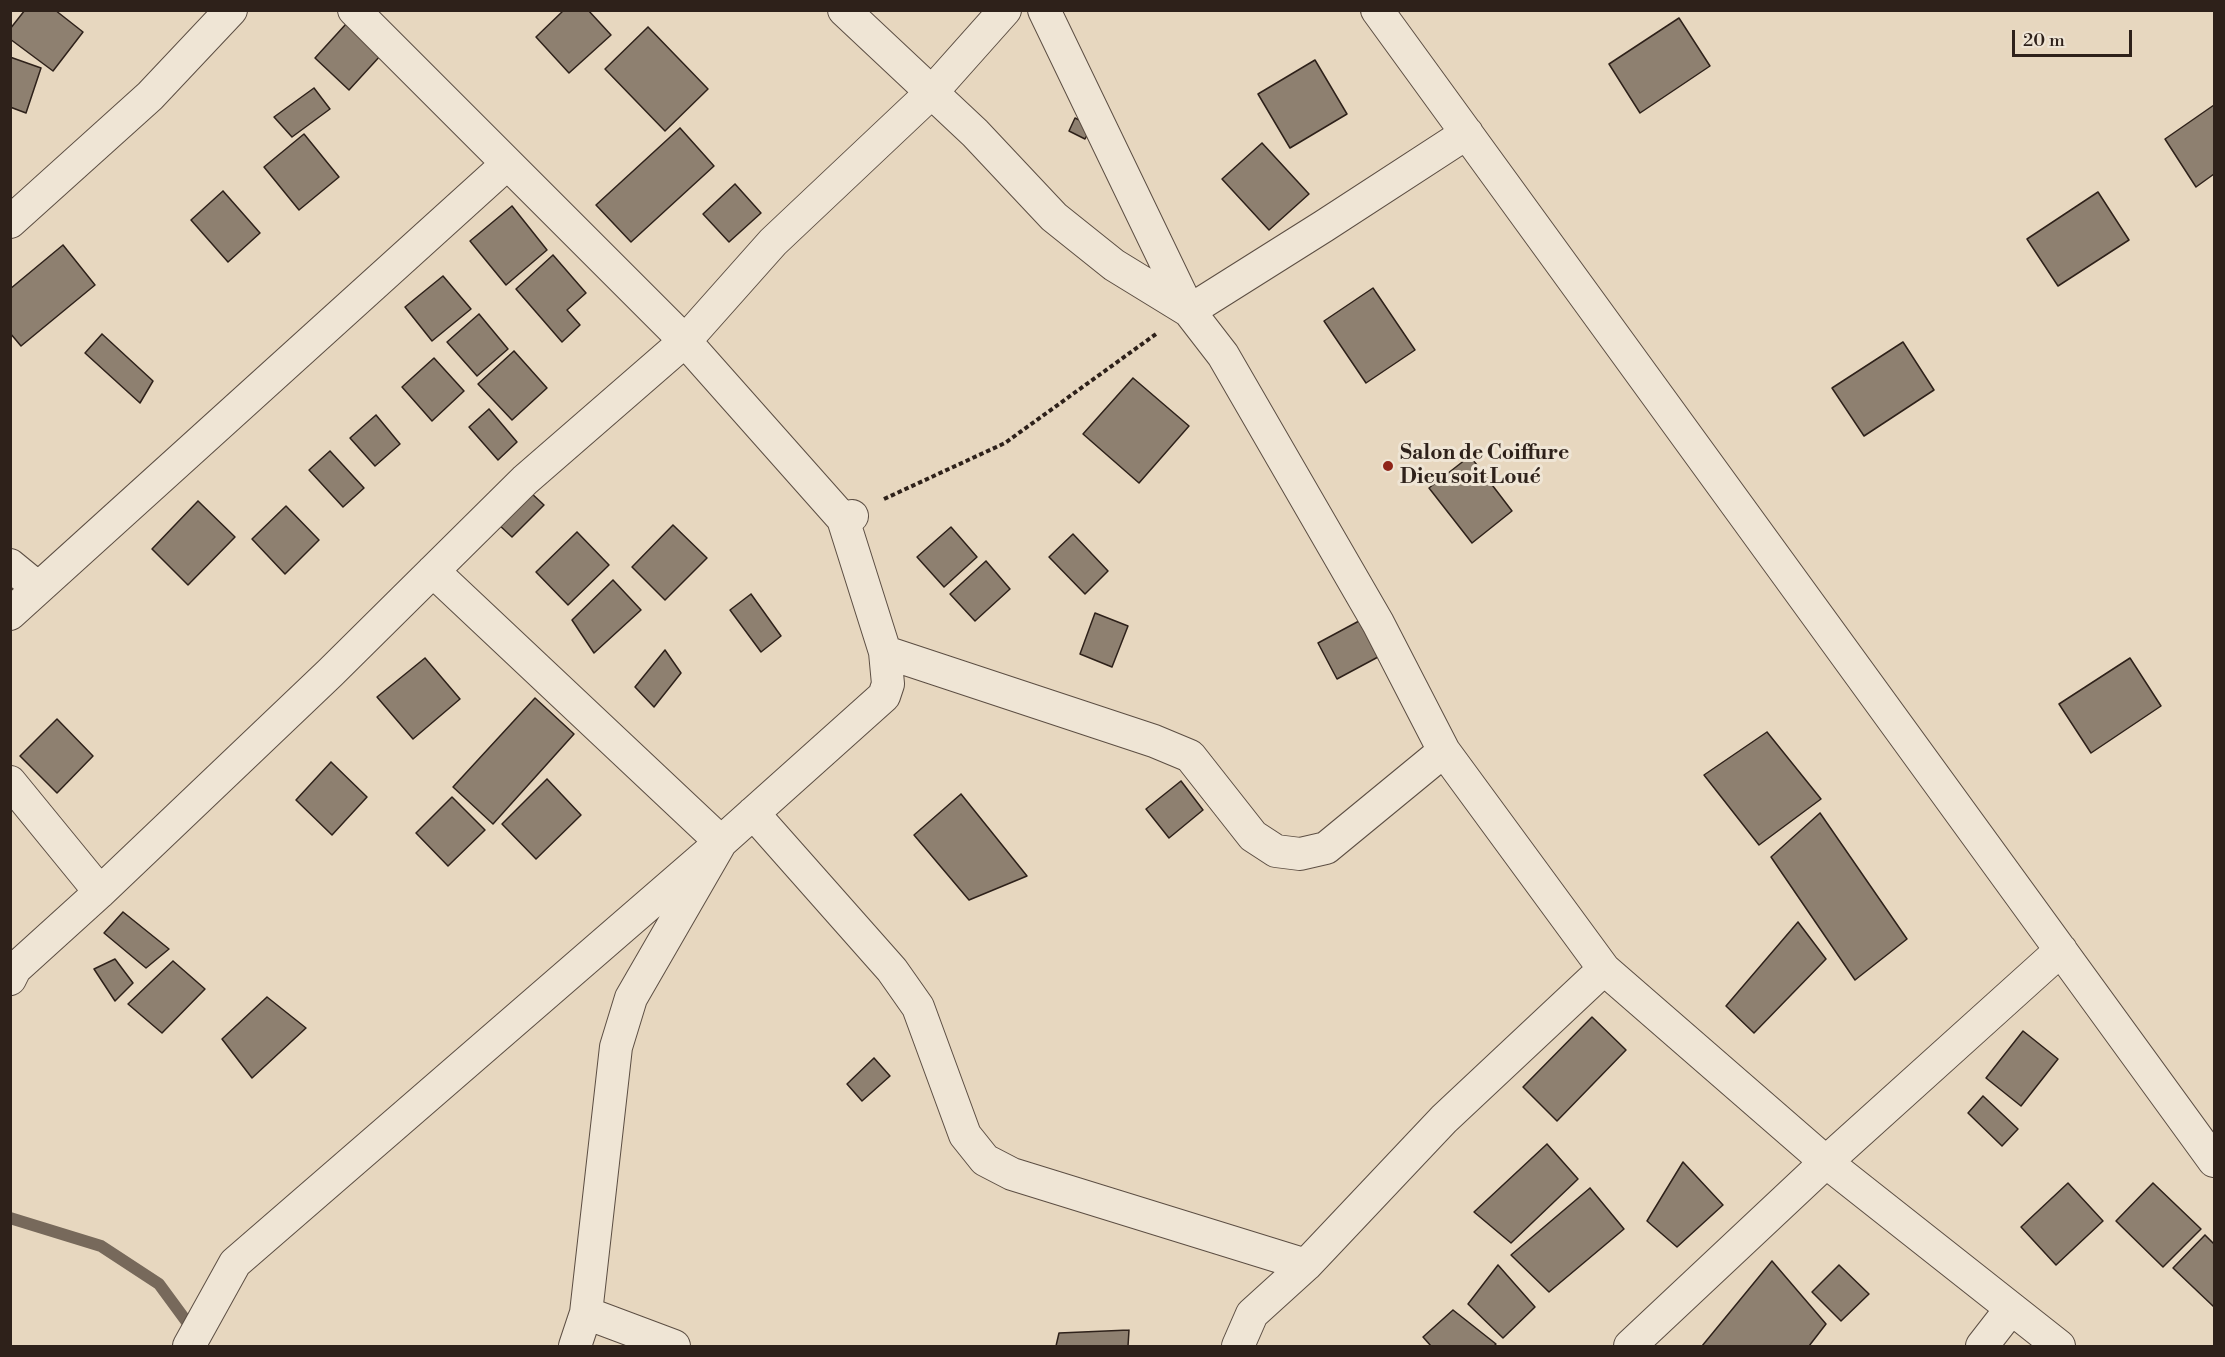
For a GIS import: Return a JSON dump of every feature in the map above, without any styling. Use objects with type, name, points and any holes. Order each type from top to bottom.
[{"type":"street","points":[[10,222],[150,96],[231,10]]},
{"type":"street","points":[[189,1347],[235,1263],[721,842],[884,696],[888,684],[885,652],[847,517],[685,341],[354,10]]},
{"type":"street","points":[[844,10],[975,133],[1054,217],[1114,265],[1189,311]]},
{"type":"street","points":[[10,979],[15,969],[100,892],[330,673],[525,480],[685,341],[773,242],[932,92],[1005,10]]},
{"type":"street","points":[[1044,10],[1189,311],[1223,355],[1378,623],[1444,751],[1604,969],[1826,1162],[2059,1347]]},
{"type":"street","points":[[1377,10],[2214,1161]]},
{"type":"street","points":[[1189,311],[1467,133]]},
{"type":"street","points":[[10,614],[507,164]]},
{"type":"street","points":[[10,565],[38,588]]},
{"type":"street","points":[[434,571],[721,842]]},
{"type":"street","points":[[885,652],[1154,741],[1190,756],[1253,836],[1276,850],[1300,854],[1326,848],[1444,751]]},
{"type":"street","points":[[10,782],[100,892]]},
{"type":"street","points":[[753,813],[892,970],[918,1007],[965,1135],[985,1160],[1012,1174],[1306,1264]]},
{"type":"street","points":[[574,1347],[585,1313],[616,1047],[631,998],[721,842]]},
{"type":"street","points":[[1630,1347],[1826,1162],[2061,950]]},
{"type":"street","points":[[1238,1347],[1252,1314],[1306,1264],[1444,1119],[1604,969]]},
{"type":"street","points":[[1982,1347],[2010,1310]]},
{"type":"street","points":[[585,1313],[674,1347]]},
{"type":"path","points":[[847,517],[1005,443],[1189,311]]},
{"type":"building","points":[[25,10],[55,10],[83,32],[53,71],[10,39],[10,29]]},
{"type":"building","points":[[564,10],[588,10],[611,35],[569,73],[536,37]]},
{"type":"building","points":[[1679,18],[1710,66],[1640,113],[1609,64]]},
{"type":"building","points":[[346,24],[381,55],[349,90],[315,58]]},
{"type":"building","points":[[648,27],[708,89],[665,131],[605,69]]},
{"type":"building","points":[[10,57],[41,68],[26,113],[10,107]]},
{"type":"building","points":[[1315,60],[1347,114],[1290,148],[1258,94]]},
{"type":"building","points":[[314,88],[330,109],[292,137],[274,117]]},
{"type":"building","points":[[2214,105],[2214,174],[2196,187],[2165,139]]},
{"type":"building","points":[[1075,118],[1092,126],[1085,139],[1069,131]]},
{"type":"building","points":[[680,128],[714,166],[631,242],[596,205]]},
{"type":"building","points":[[304,134],[339,177],[299,210],[264,167]]},
{"type":"building","points":[[1262,143],[1309,194],[1269,230],[1222,179]]},
{"type":"building","points":[[735,184],[761,213],[729,242],[703,214]]},
{"type":"building","points":[[223,191],[260,233],[228,262],[191,220]]},
{"type":"building","points":[[2098,192],[2129,240],[2058,286],[2027,239]]},
{"type":"building","points":[[512,206],[547,250],[506,285],[470,241]]},
{"type":"building","points":[[63,245],[95,285],[21,346],[10,333],[10,289]]},
{"type":"building","points":[[553,255],[586,293],[567,310],[580,325],[562,342],[516,289]]},
{"type":"building","points":[[443,276],[471,309],[432,341],[405,307]]},
{"type":"building","points":[[1373,288],[1415,350],[1366,383],[1324,321]]},
{"type":"building","points":[[479,314],[508,349],[477,376],[447,342]]},
{"type":"building","points":[[102,334],[153,381],[140,403],[85,353]]},
{"type":"building","points":[[1903,342],[1934,390],[1864,436],[1832,388]]},
{"type":"building","points":[[514,351],[547,388],[512,420],[478,384]]},
{"type":"building","points":[[434,358],[464,391],[432,421],[402,387]]},
{"type":"building","points":[[1133,378],[1189,426],[1139,483],[1083,434]]},
{"type":"building","points":[[489,409],[517,442],[498,460],[469,427]]},
{"type":"building","points":[[376,415],[400,444],[375,466],[350,438]]},
{"type":"building","points":[[330,451],[364,488],[343,507],[309,470]]},
{"type":"building","points":[[1470,456],[1512,511],[1472,543],[1429,488]]},
{"type":"building","points":[[530,492],[544,505],[512,537],[498,524]]},
{"type":"building","points":[[198,501],[235,537],[188,585],[152,549]]},
{"type":"building","points":[[286,506],[319,540],[285,574],[252,539]]},
{"type":"building","points":[[673,525],[707,558],[665,600],[632,567]]},
{"type":"building","points":[[951,527],[977,557],[944,587],[917,557]]},
{"type":"building","points":[[577,532],[609,565],[568,605],[536,572]]},
{"type":"building","points":[[1073,534],[1108,571],[1085,594],[1049,557]]},
{"type":"building","points":[[986,561],[1010,589],[975,621],[950,594]]},
{"type":"building","points":[[613,580],[641,610],[594,653],[572,620]]},
{"type":"building","points":[[751,594],[781,636],[761,652],[730,610]]},
{"type":"building","points":[[1095,613],[1128,626],[1112,667],[1080,654]]},
{"type":"building","points":[[1359,621],[1378,657],[1337,679],[1318,643]]},
{"type":"building","points":[[665,650],[681,673],[654,707],[635,687]]},
{"type":"building","points":[[425,658],[460,699],[413,739],[377,697]]},
{"type":"building","points":[[2130,658],[2161,706],[2091,753],[2059,704]]},
{"type":"building","points":[[535,698],[574,734],[493,824],[453,787]]},
{"type":"building","points":[[57,719],[93,756],[57,793],[20,756]]},
{"type":"building","points":[[1767,732],[1821,799],[1759,845],[1704,775]]},
{"type":"building","points":[[331,762],[367,797],[332,835],[296,800]]},
{"type":"building","points":[[547,779],[581,815],[536,859],[502,824]]},
{"type":"building","points":[[1181,781],[1203,810],[1169,838],[1146,809]]},
{"type":"building","points":[[961,794],[1027,876],[969,900],[914,835]]},
{"type":"building","points":[[452,797],[485,830],[448,866],[416,833]]},
{"type":"building","points":[[1820,813],[1907,939],[1855,980],[1771,857]]},
{"type":"building","points":[[123,912],[169,949],[146,968],[104,933]]},
{"type":"building","points":[[1798,922],[1826,959],[1754,1033],[1726,1006]]},
{"type":"building","points":[[115,959],[133,983],[115,1001],[94,969]]},
{"type":"building","points":[[173,961],[205,989],[162,1033],[128,1004]]},
{"type":"building","points":[[267,997],[306,1028],[252,1078],[222,1039]]},
{"type":"building","points":[[1592,1017],[1626,1050],[1557,1121],[1523,1087]]},
{"type":"building","points":[[2023,1031],[2058,1059],[2021,1106],[1986,1078]]},
{"type":"building","points":[[874,1058],[890,1076],[862,1101],[847,1084]]},
{"type":"building","points":[[1983,1096],[2018,1129],[2002,1146],[1968,1113]]},
{"type":"building","points":[[1547,1144],[1578,1179],[1511,1243],[1474,1212]]},
{"type":"building","points":[[1683,1162],[1723,1205],[1677,1247],[1647,1221]]},
{"type":"building","points":[[2068,1183],[2103,1221],[2056,1265],[2021,1227]]},
{"type":"building","points":[[2153,1183],[2201,1229],[2163,1267],[2116,1221]]},
{"type":"building","points":[[1590,1188],[1624,1229],[1549,1292],[1511,1255]]},
{"type":"building","points":[[2205,1235],[2214,1244],[2214,1307],[2173,1268]]},
{"type":"building","points":[[1772,1261],[1826,1324],[1809,1346],[1702,1346]]},
{"type":"building","points":[[1498,1265],[1535,1307],[1503,1338],[1468,1304]]},
{"type":"building","points":[[1839,1265],[1869,1294],[1841,1321],[1812,1292]]},
{"type":"building","points":[[1453,1310],[1496,1344],[1494,1346],[1431,1346],[1423,1337]]},
{"type":"building","points":[[1129,1330],[1128,1346],[1056,1346],[1059,1333]]},
{"type":"waterway","points":[[10,1218],[101,1246],[159,1284],[195,1333]]},
{"type":"place","name":"Salon de Coiffure Dieu soit Loué","points":[[1388,466]]}]
